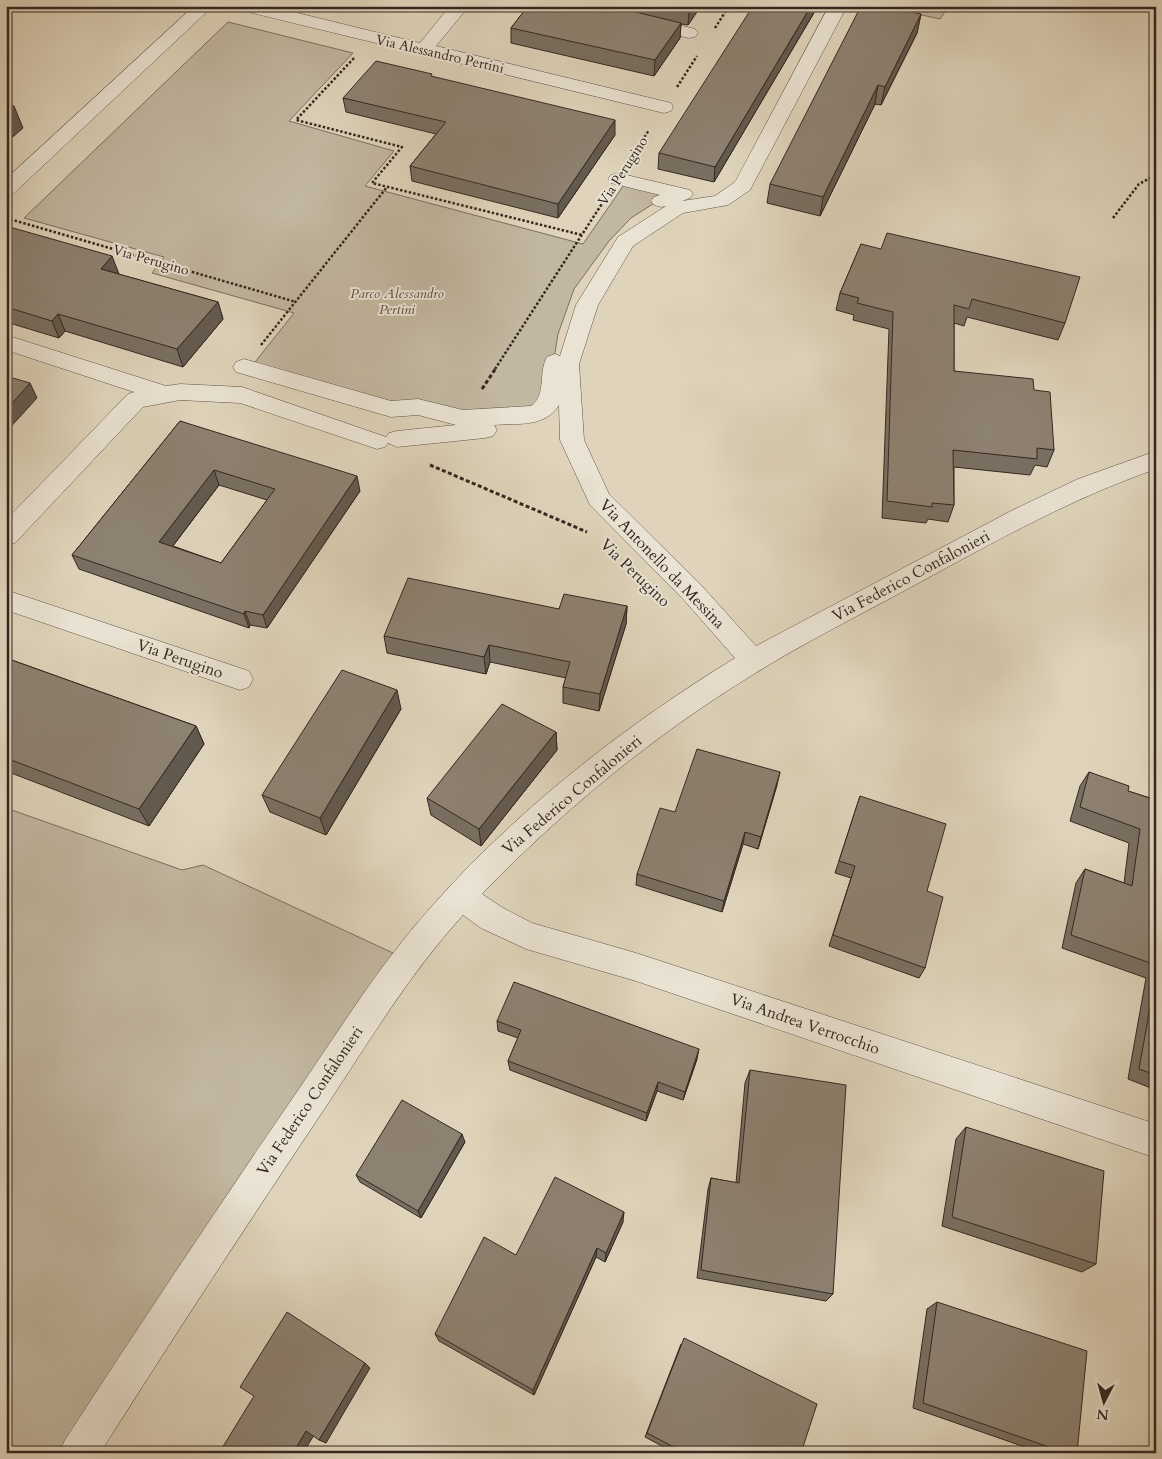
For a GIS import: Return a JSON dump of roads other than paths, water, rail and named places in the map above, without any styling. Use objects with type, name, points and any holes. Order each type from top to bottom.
[{"type":"street","points":[[6,190],[204,6]]},
{"type":"street","name":"Via Alessandro Pertini","points":[[246,6],[664,107]]},
{"type":"street","points":[[423,50],[460,6]]},
{"type":"street","points":[[576,6],[690,33]]},
{"type":"street","name":"Via Antonello da Messina","points":[[753,661],[692,592],[599,499],[572,440],[568,364],[587,305],[626,242],[677,208],[721,201],[743,186],[838,6]]},
{"type":"street","points":[[244,367],[391,409],[418,407],[463,418],[536,414],[543,410],[552,399],[552,378],[560,333],[576,290],[611,242],[632,219],[657,203],[683,194],[618,179]]},
{"type":"street","points":[[6,342],[166,395]]},
{"type":"street","points":[[6,536],[136,400],[180,392],[224,392],[242,395],[387,440],[572,423]]},
{"type":"street","name":"Via Federico Confalonieri","points":[[78,1453],[218,1236],[406,960],[460,896],[538,820],[608,761],[670,714],[753,661],[964,547],[1056,500],[1122,470],[1156,460]]},
{"type":"street","name":"Via Perugino","points":[[6,600],[240,679]]},
{"type":"street","name":"Via Andrea Verrocchio","points":[[460,896],[492,918],[526,935],[636,967],[1156,1141]]},
{"type":"park label","name":"Parco Alessandro Pertini","points":[[397,302]]}]
